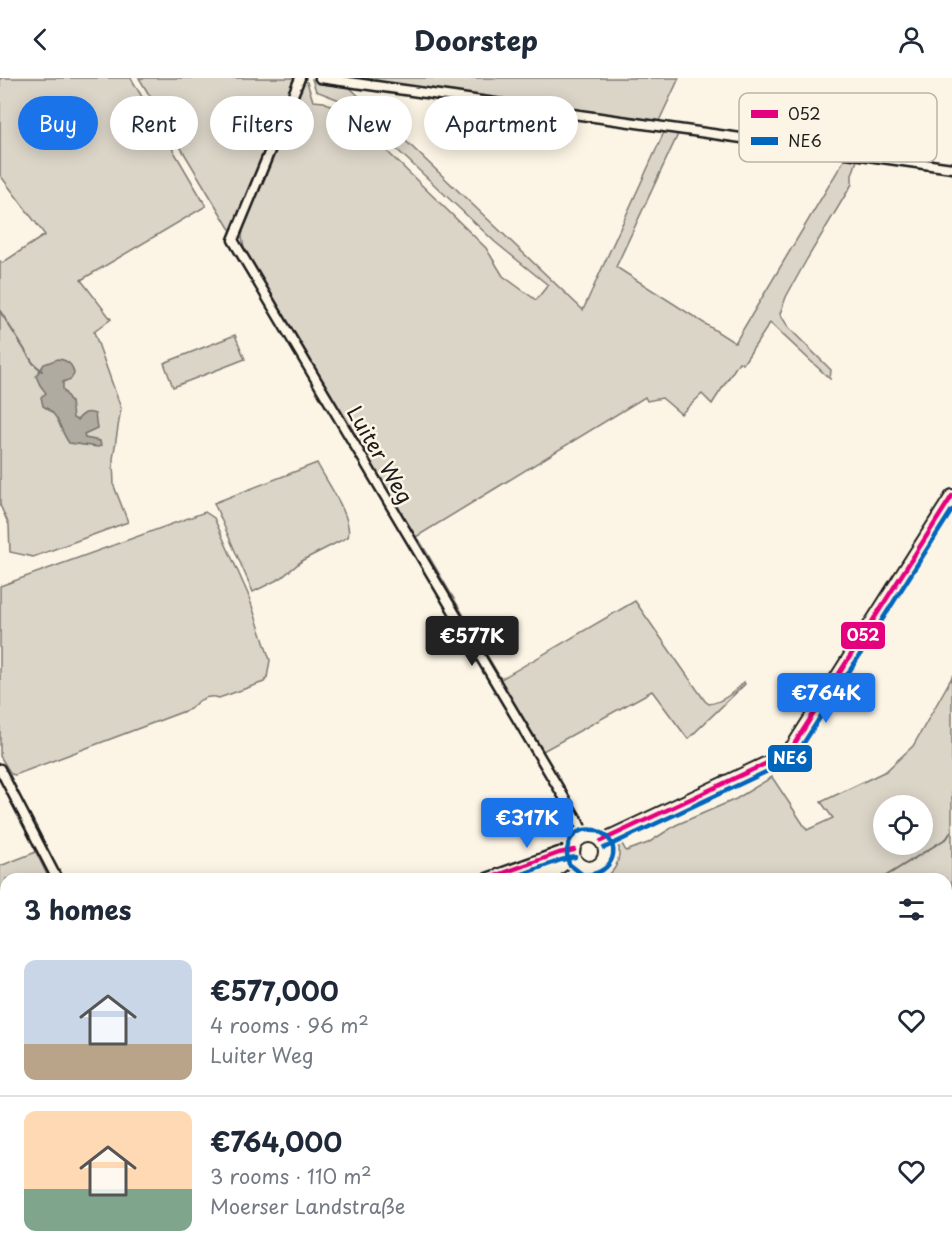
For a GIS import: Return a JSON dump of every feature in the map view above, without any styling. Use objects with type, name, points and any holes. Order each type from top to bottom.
[{"type":"main road","points":[[601,841],[777,758],[793,746],[952,496]]},
{"type":"main road","points":[[576,873],[583,867],[595,867],[602,862],[605,849],[601,841],[594,837],[585,837],[577,842],[574,850],[575,860],[583,867]]},
{"type":"street","name":"Luiter Weg","points":[[300,78],[233,240],[578,821],[585,837]]},
{"type":"street","points":[[320,78],[739,138]]},
{"type":"street","points":[[910,162],[952,168]]},
{"type":"street","points":[[0,769],[54,873]]},
{"type":"street","points":[[503,873],[559,852],[574,850]]},
{"type":"shaded area","points":[[0,78],[131,78],[142,96],[110,96],[110,150],[173,150],[206,206],[81,280],[111,319],[94,332],[121,408],[113,459],[114,486],[128,522],[33,557],[10,552],[9,525],[0,505],[0,261],[2,263],[45,235],[0,175]]},
{"type":"shaded area","points":[[139,78],[295,78],[288,96],[210,96],[210,150],[267,150],[236,228],[231,230],[229,228],[182,150],[198,150],[198,96],[150,96]]},
{"type":"shaded area","points":[[353,78],[679,78],[659,121],[578,110],[578,96],[481,96]]},
{"type":"shaded area","points":[[312,79],[346,84],[359,96],[329,96],[316,91]]},
{"type":"shaded area","points":[[302,80],[307,82],[311,96],[296,96]]},
{"type":"shaded area","points":[[314,101],[326,103],[326,150],[386,150],[486,248],[503,276],[536,300],[548,285],[495,242],[398,150],[412,150],[412,147],[583,310],[665,130],[679,132],[616,267],[735,343],[843,162],[856,162],[852,184],[807,259],[786,297],[780,314],[789,328],[831,370],[830,379],[770,323],[743,364],[739,362],[712,404],[702,394],[681,414],[662,398],[647,401],[645,397],[416,537],[306,356],[244,248],[242,237],[244,225],[274,150],[314,150]]},
{"type":"shaded area","points":[[235,335],[245,359],[173,387],[164,363]]},
{"type":"shaded area","points":[[58,359],[69,363],[74,374],[71,379],[63,382],[63,389],[71,402],[73,418],[77,420],[83,414],[95,414],[97,428],[84,434],[85,438],[100,441],[101,446],[69,443],[56,418],[43,406],[41,397],[46,393],[36,376],[44,364]]},
{"type":"shaded area","points":[[317,463],[343,510],[347,520],[348,537],[303,560],[281,578],[253,592],[214,503]]},
{"type":"shaded area","points":[[205,512],[214,518],[248,594],[270,660],[267,678],[264,682],[219,698],[203,699],[190,709],[15,775],[11,774],[0,756],[0,586]]},
{"type":"shaded area","points":[[415,539],[420,541],[501,679],[635,601],[705,701],[709,704],[724,699],[744,682],[745,684],[688,739],[652,691],[543,751]]},
{"type":"shaded area","points":[[952,677],[952,873],[611,873],[619,856],[619,847],[615,846],[616,844],[621,842],[626,851],[648,843],[676,825],[736,799],[772,777],[807,830],[833,818],[821,802],[886,771],[913,746]]},
{"type":"shaded area","points":[[36,852],[46,873],[0,873],[0,866]]},
{"type":"waterway","points":[[0,311],[33,363],[42,371]]},
{"type":"waterway","points":[[891,873],[947,838],[952,830]]},
{"type":"transit line","name":"052","points":[[601,841],[767,763],[793,746],[952,496]]},
{"type":"transit line","name":"NE6","points":[[604,848],[770,770],[798,752],[952,510]]},
{"type":"transit line","name":"NE6","points":[[580,873],[569,864],[567,857],[571,838],[580,831],[595,830]]},
{"type":"transit line","name":"NE6","points":[[596,873],[608,865],[613,850],[606,836],[598,831]]},
{"type":"transit line","name":"052","points":[[504,873],[559,853],[574,850]]},
{"type":"transit line","name":"NE6","points":[[525,873],[575,857]]}]
